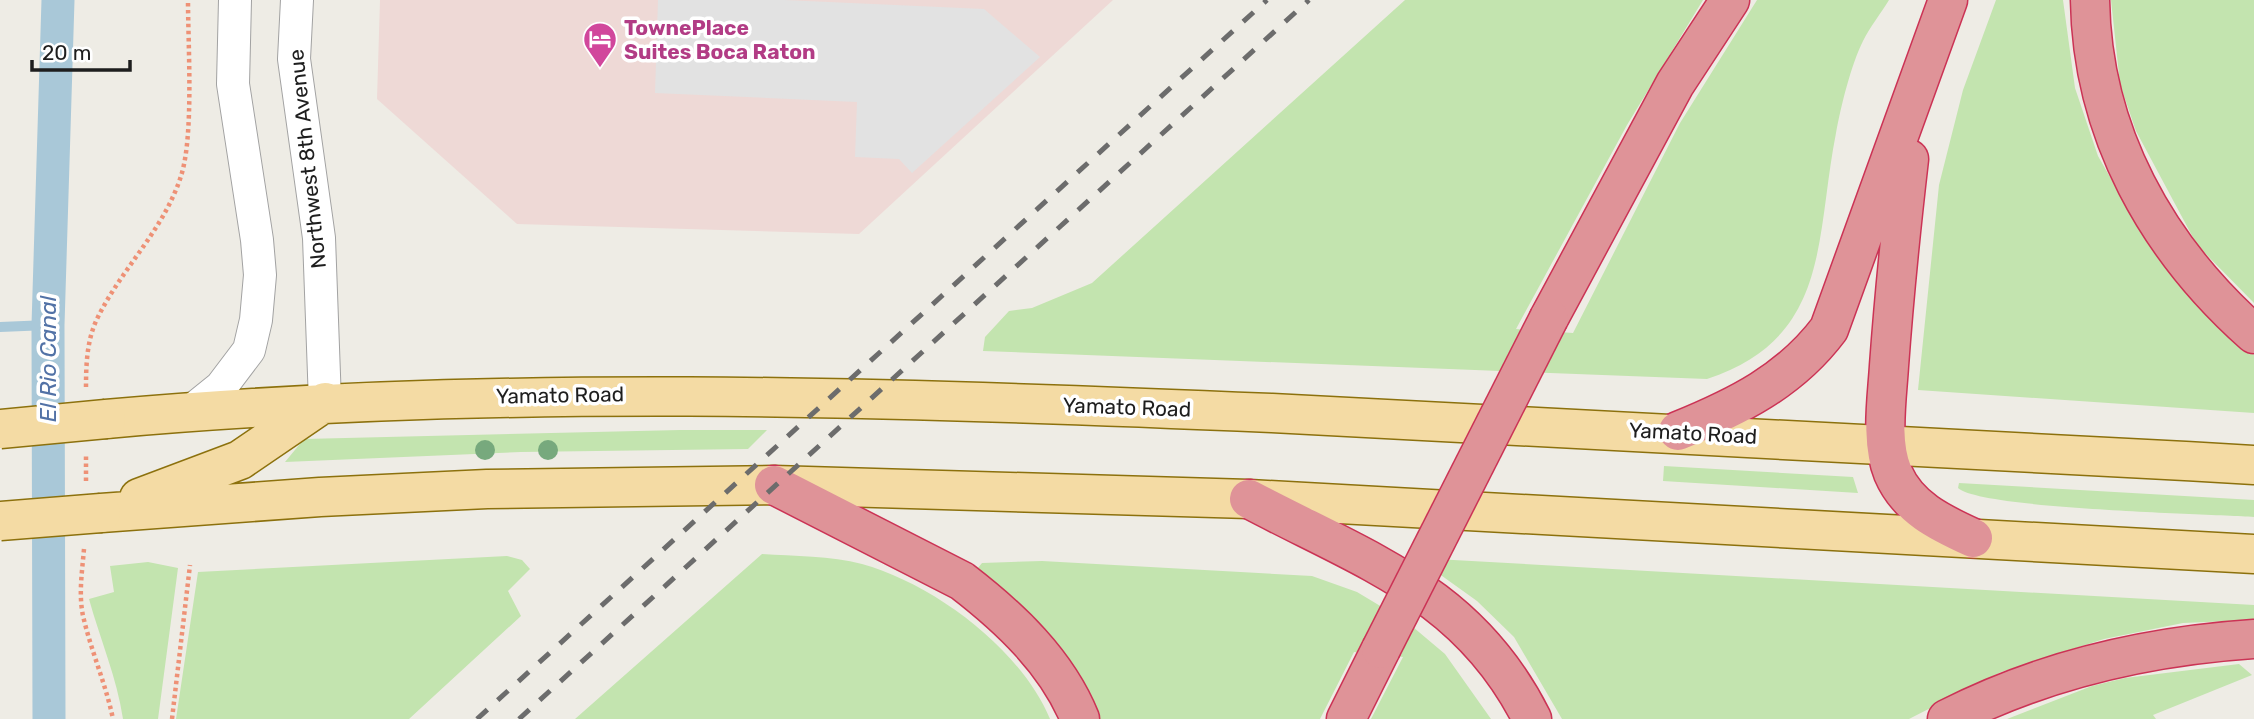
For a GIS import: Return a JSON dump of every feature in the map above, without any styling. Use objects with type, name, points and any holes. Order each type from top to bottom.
[{"type":"highway","points":[[1346,719],[1549,318],[1675,84],[1730,0]]},
{"type":"highway","points":[[1678,431],[1762,392],[1806,358],[1829,329],[1948,0]]},
{"type":"highway","points":[[2090,0],[2094,51],[2113,134],[2144,202],[2192,273],[2254,334]]},
{"type":"highway","points":[[1917,91],[1899,241],[1886,444],[1892,472],[1914,504],[1945,525],[1973,538]]},
{"type":"highway","points":[[774,485],[962,581],[1031,643],[1066,689],[1080,719]]},
{"type":"highway","points":[[1249,499],[1390,572],[1437,600],[1494,657],[1532,719]]},
{"type":"highway","points":[[1947,719],[2036,681],[2074,669],[2154,651],[2254,639]]},
{"type":"main road","name":"Yamato Road","points":[[0,429],[190,411],[325,402],[596,394],[871,397],[1678,431],[2254,465]]},
{"type":"main road","points":[[101,513],[240,460],[325,402]]},
{"type":"main road","points":[[0,521],[320,497],[487,489],[774,485],[1249,499],[2254,554]]},
{"type":"street","points":[[190,411],[221,387],[249,350],[256,320],[260,275],[257,240],[233,84],[235,0]]},
{"type":"street","name":"Northwest 8th Avenue","points":[[297,0],[294,58],[319,238],[325,402]]},
{"type":"path","points":[[182,174],[187,126],[188,0]]},
{"type":"path","points":[[172,719],[190,565]]},
{"type":"shaded area","points":[[380,0],[1113,0],[859,234],[517,224],[377,99]]},
{"type":"shaded area","points":[[658,0],[784,0],[984,9],[1040,57],[912,173],[899,159],[855,157],[857,102],[655,93]]},
{"type":"green space","points":[[1405,0],[1703,0],[1627,125],[1516,329],[1573,333],[1680,123],[1757,0],[1889,0],[1872,25],[1854,62],[1836,133],[1819,247],[1810,280],[1797,311],[1777,338],[1747,361],[1707,379],[983,351],[985,337],[1009,311],[1032,308],[1092,283]]},
{"type":"green space","points":[[1996,0],[2063,0],[2075,88],[2098,156],[2139,228],[2202,309],[2254,355],[2254,413],[1918,390],[1939,185],[1963,90]]},
{"type":"green space","points":[[2111,0],[2254,0],[2254,303],[2197,245],[2136,131],[2120,84]]},
{"type":"green space","points":[[767,430],[748,449],[521,452],[285,462],[304,439]]},
{"type":"green space","points":[[1664,466],[1853,477],[1858,493],[1663,481]]},
{"type":"green space","points":[[1959,483],[2254,500],[2254,517],[2050,506],[1975,495],[1958,488]]},
{"type":"green space","points":[[762,554],[850,561],[890,574],[918,587],[945,603],[997,644],[1037,693],[1050,719],[575,719]]},
{"type":"green space","points":[[507,556],[522,560],[530,569],[508,591],[521,616],[409,719],[176,719],[198,572]]},
{"type":"green space","points":[[1417,558],[2254,605],[2254,620],[2183,623],[2104,639],[2001,672],[1909,719],[1562,719],[1514,637],[1477,601]]},
{"type":"green space","points":[[1042,561],[1312,576],[1357,592],[1407,622],[1445,654],[1491,719],[1371,719],[1403,657],[1354,652],[1320,719],[1096,719],[1062,651],[977,569],[982,563]]},
{"type":"green space","points":[[148,562],[178,568],[158,719],[123,719],[113,674],[89,599],[114,592],[110,566]]},
{"type":"green space","points":[[2239,664],[2252,675],[2153,715],[2156,719],[2007,719],[2092,686],[2125,678]]},
{"type":"waterway","name":"El Rio Canal","points":[[49,719],[48,325],[58,0]]},
{"type":"waterway","points":[[0,327],[48,325]]},
{"type":"railway","points":[[477,719],[1267,0]]},
{"type":"railway","points":[[519,719],[1309,0]]},
{"type":"place","name":"TownePlace Suites Boca Raton","points":[[600,69]]}]
